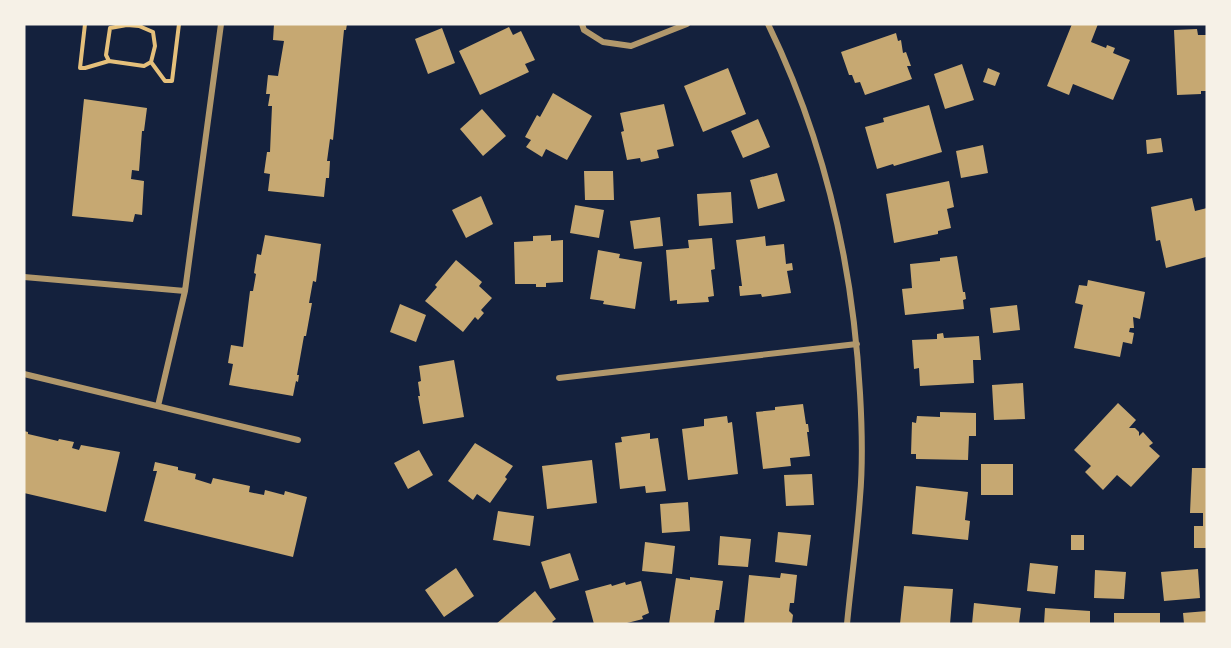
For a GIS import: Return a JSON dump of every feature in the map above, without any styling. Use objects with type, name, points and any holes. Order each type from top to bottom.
[{"type":"street","points":[[158,406],[185,291],[221,24]]},
{"type":"street","points":[[582,24],[584,30],[603,42],[632,46],[687,24]]},
{"type":"street","points":[[768,24],[784,57],[808,121],[829,188],[847,272],[857,344],[862,427],[861,496],[846,624]]},
{"type":"street","points":[[24,277],[185,291]]},
{"type":"street","points":[[559,378],[857,344]]},
{"type":"street","points":[[24,374],[298,440]]},
{"type":"path","points":[[86,24],[80,68],[109,61],[144,66],[151,62],[155,46],[153,32],[140,25],[127,24],[110,28],[106,54],[109,61]]},
{"type":"path","points":[[151,62],[165,81],[172,81],[179,24]]},
{"type":"building","points":[[274,24],[347,24],[344,30],[333,140],[330,139],[327,161],[330,161],[329,178],[326,178],[324,197],[268,191],[270,174],[264,173],[267,152],[270,152],[272,106],[268,106],[270,94],[266,94],[268,75],[278,76],[284,41],[273,40]]},
{"type":"building","points":[[1072,24],[1098,24],[1091,42],[1106,48],[1107,45],[1115,48],[1113,53],[1130,60],[1113,100],[1073,84],[1069,95],[1047,86]]},
{"type":"building","points":[[509,27],[513,35],[521,31],[535,60],[525,64],[529,72],[480,95],[459,51]]},
{"type":"building","points":[[442,28],[455,63],[428,74],[415,39]]},
{"type":"building","points":[[1197,29],[1198,35],[1207,35],[1207,91],[1201,91],[1201,94],[1177,95],[1174,30]]},
{"type":"building","points":[[896,33],[898,41],[901,40],[903,53],[906,52],[911,66],[907,66],[912,79],[865,95],[860,82],[855,83],[852,75],[849,75],[841,52]]},
{"type":"building","points":[[962,64],[974,100],[945,109],[934,74]]},
{"type":"building","points":[[728,68],[746,114],[703,132],[684,86]]},
{"type":"building","points":[[988,68],[1000,73],[995,86],[983,82]]},
{"type":"building","points":[[553,93],[592,116],[567,160],[546,149],[542,157],[526,147],[531,140],[525,137],[537,115],[540,117]]},
{"type":"building","points":[[84,99],[147,108],[144,131],[142,131],[139,171],[132,170],[131,179],[144,181],[142,215],[135,214],[133,222],[72,216]]},
{"type":"building","points":[[664,104],[674,146],[657,150],[659,158],[641,162],[640,158],[627,160],[621,132],[624,131],[620,113]]},
{"type":"building","points":[[929,105],[942,152],[877,169],[865,127],[884,122],[883,118]]},
{"type":"building","points":[[482,109],[506,136],[483,156],[460,129]]},
{"type":"building","points":[[758,119],[770,147],[743,158],[731,131]]},
{"type":"building","points":[[1161,138],[1163,152],[1147,154],[1146,140]]},
{"type":"building","points":[[983,145],[988,173],[961,178],[956,151]]},
{"type":"building","points":[[584,171],[613,171],[614,200],[585,200]]},
{"type":"building","points":[[777,173],[785,201],[758,209],[750,180]]},
{"type":"building","points":[[949,181],[954,207],[947,209],[951,228],[938,231],[938,234],[894,243],[886,194]]},
{"type":"building","points":[[731,192],[733,223],[699,226],[697,194]]},
{"type":"building","points":[[481,196],[493,224],[466,238],[452,210]]},
{"type":"building","points":[[1192,198],[1195,211],[1207,208],[1206,257],[1166,268],[1160,240],[1156,241],[1151,207]]},
{"type":"building","points":[[575,205],[604,210],[599,238],[570,233]]},
{"type":"building","points":[[660,217],[663,246],[634,249],[630,221]]},
{"type":"building","points":[[265,235],[321,244],[316,282],[313,281],[309,303],[312,303],[297,375],[299,375],[298,382],[296,381],[293,396],[229,385],[233,364],[228,363],[231,345],[243,347],[250,291],[253,291],[256,274],[254,273],[257,254],[261,255]]},
{"type":"building","points":[[551,235],[551,241],[563,240],[563,282],[546,283],[546,287],[536,287],[536,284],[515,284],[514,242],[533,241],[533,236]]},
{"type":"building","points":[[765,236],[766,246],[784,244],[786,264],[792,263],[793,270],[787,271],[791,293],[762,297],[761,294],[740,296],[739,286],[742,286],[736,240]]},
{"type":"building","points":[[712,238],[715,269],[711,270],[714,296],[708,297],[709,302],[677,304],[677,300],[670,301],[666,250],[689,248],[688,240]]},
{"type":"building","points":[[598,250],[620,254],[619,258],[642,262],[635,309],[603,304],[604,301],[590,299]]},
{"type":"building","points":[[957,256],[966,299],[963,300],[964,309],[905,315],[902,289],[912,288],[910,264],[940,261],[940,258]]},
{"type":"building","points":[[456,260],[482,282],[479,286],[492,298],[481,310],[484,313],[478,320],[475,317],[463,332],[425,301]]},
{"type":"building","points":[[1088,280],[1145,292],[1140,319],[1133,317],[1134,328],[1130,328],[1129,332],[1134,333],[1132,344],[1123,342],[1120,357],[1074,348],[1083,305],[1075,303],[1079,285],[1087,286]]},
{"type":"building","points":[[400,304],[426,315],[416,342],[390,332]]},
{"type":"building","points":[[1017,305],[1020,330],[993,333],[990,308]]},
{"type":"building","points":[[943,333],[944,338],[979,336],[981,360],[973,360],[974,383],[920,386],[919,368],[914,369],[912,340],[937,339],[937,334]]},
{"type":"building","points":[[454,360],[464,417],[423,424],[418,396],[420,396],[418,382],[421,381],[419,366]]},
{"type":"building","points":[[1023,383],[1025,419],[994,420],[992,385]]},
{"type":"building","points":[[1118,403],[1136,420],[1129,428],[1135,428],[1139,436],[1143,432],[1153,443],[1149,446],[1160,456],[1131,487],[1117,475],[1103,490],[1085,472],[1091,466],[1074,450]]},
{"type":"building","points":[[803,404],[806,424],[808,424],[810,456],[790,458],[791,466],[763,469],[756,412]]},
{"type":"building","points":[[940,412],[976,413],[976,436],[969,436],[968,460],[916,459],[916,454],[911,454],[912,422],[916,423],[917,416],[940,417]]},
{"type":"building","points":[[727,416],[728,423],[732,422],[738,474],[688,480],[682,429],[704,426],[704,419]]},
{"type":"building","points":[[24,431],[58,441],[59,439],[74,442],[72,448],[79,450],[81,445],[120,452],[106,512],[24,493]]},
{"type":"building","points":[[650,433],[650,439],[658,438],[666,491],[646,493],[645,486],[620,489],[615,443],[622,442],[621,437]]},
{"type":"building","points":[[475,443],[513,466],[490,503],[477,494],[473,500],[448,481]]},
{"type":"building","points":[[419,450],[433,475],[408,489],[394,463]]},
{"type":"building","points":[[592,460],[597,503],[547,509],[542,466]]},
{"type":"building","points":[[155,462],[196,474],[195,479],[211,484],[213,478],[250,486],[249,492],[264,495],[265,490],[284,495],[285,491],[307,497],[293,557],[144,521],[157,471],[153,471]]},
{"type":"building","points":[[981,464],[1013,464],[1013,495],[981,495]]},
{"type":"building","points":[[1192,468],[1207,468],[1207,548],[1194,548],[1194,526],[1203,526],[1203,513],[1190,513]]},
{"type":"building","points":[[812,474],[814,505],[786,506],[784,475]]},
{"type":"building","points":[[916,486],[968,492],[965,520],[970,521],[968,540],[912,534]]},
{"type":"building","points":[[688,502],[690,531],[662,533],[660,504]]},
{"type":"building","points":[[498,511],[534,516],[530,546],[493,540]]},
{"type":"building","points":[[778,532],[811,535],[807,566],[775,562]]},
{"type":"building","points":[[1071,535],[1084,535],[1084,550],[1071,550]]},
{"type":"building","points":[[720,536],[751,539],[748,567],[718,565]]},
{"type":"building","points":[[645,542],[675,546],[672,574],[642,571]]},
{"type":"building","points":[[570,553],[579,580],[550,589],[541,562]]},
{"type":"building","points":[[1030,563],[1058,566],[1055,594],[1027,591]]},
{"type":"building","points":[[456,568],[474,596],[444,617],[425,590]]},
{"type":"building","points":[[1198,569],[1200,598],[1164,601],[1161,572]]},
{"type":"building","points":[[1095,570],[1126,572],[1124,599],[1094,598]]},
{"type":"building","points":[[781,573],[797,575],[794,603],[790,603],[789,611],[793,615],[792,623],[744,624],[749,575],[780,578]]},
{"type":"building","points":[[690,577],[723,581],[719,610],[716,610],[714,624],[669,624],[676,578],[690,580]]},
{"type":"building","points":[[641,581],[649,613],[642,616],[643,619],[623,624],[594,624],[585,591],[611,584],[612,586],[625,582],[626,585]]},
{"type":"building","points":[[904,586],[953,589],[950,624],[900,624]]},
{"type":"building","points":[[535,591],[556,619],[552,622],[554,624],[496,624]]},
{"type":"building","points":[[974,603],[1021,608],[1019,624],[972,624]]},
{"type":"building","points":[[1045,608],[1090,611],[1090,624],[1044,624]]},
{"type":"building","points":[[1207,611],[1207,624],[1184,624],[1183,613]]},
{"type":"building","points":[[1114,613],[1160,613],[1160,624],[1114,624]]}]
